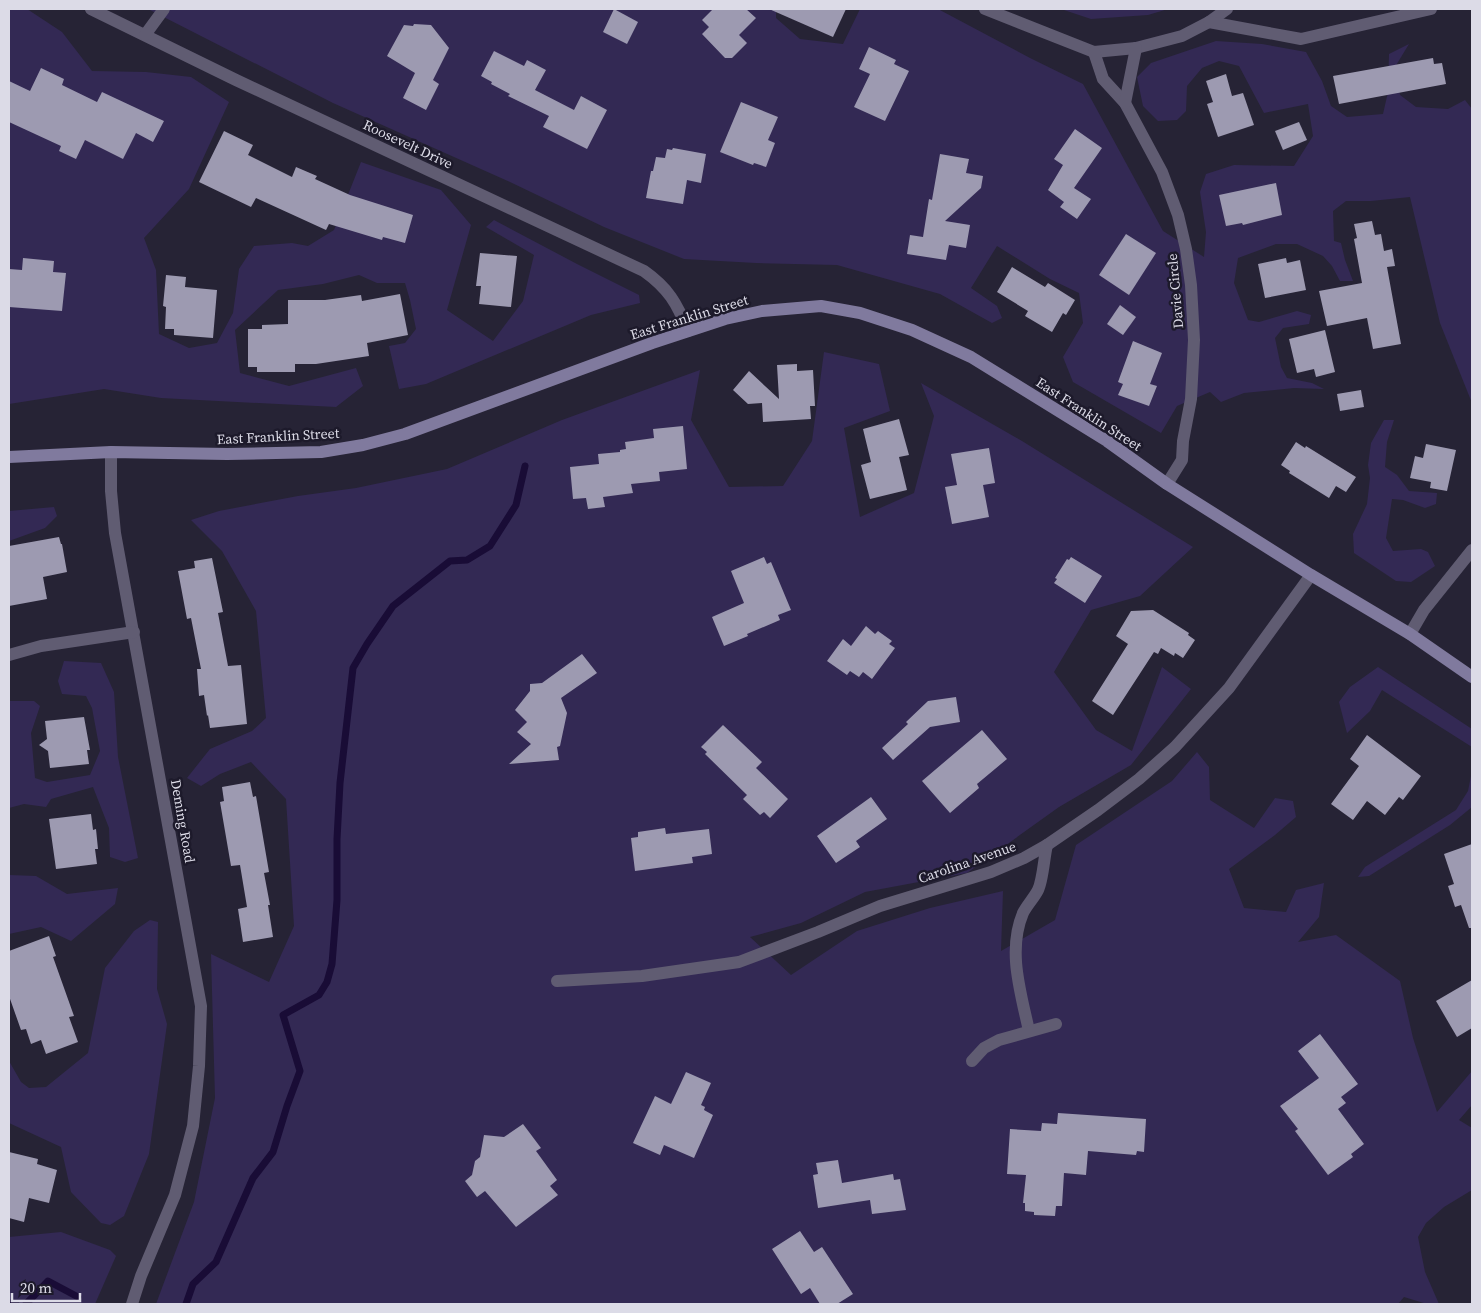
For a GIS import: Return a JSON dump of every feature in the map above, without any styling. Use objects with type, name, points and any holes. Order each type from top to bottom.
[{"type":"main road","name":"East Franklin Street","points":[[9,457],[111,452],[276,454],[321,452],[363,445],[405,434],[725,319],[762,311],[821,306],[860,313],[912,330],[971,357],[1107,441],[1167,484],[1410,634],[1472,677]]},
{"type":"street","name":"Roosevelt Drive","points":[[91,9],[236,80],[644,271],[670,294],[681,312],[688,331]]},
{"type":"street","points":[[145,35],[164,9]]},
{"type":"street","points":[[985,9],[1094,52],[1136,48],[1182,36],[1209,22],[1227,9]]},
{"type":"street","points":[[1209,22],[1301,39],[1431,9]]},
{"type":"street","points":[[1125,103],[1136,48]]},
{"type":"street","name":"Davie Circle","points":[[1094,52],[1102,79],[1125,103],[1162,172],[1178,215],[1186,249],[1191,285],[1194,340],[1191,399],[1183,441],[1182,460],[1167,484]]},
{"type":"street","name":"Deming Road","points":[[111,452],[111,491],[115,533],[201,1006],[199,1066],[193,1126],[175,1195],[141,1276],[132,1304]]},
{"type":"street","points":[[1410,634],[1424,610],[1472,550]]},
{"type":"street","name":"Carolina Avenue","points":[[557,980],[642,976],[738,962],[880,906],[991,872],[1024,858],[1047,845],[1098,810],[1139,779],[1175,746],[1229,688],[1312,575]]},
{"type":"street","points":[[9,654],[41,646],[134,632]]},
{"type":"street","points":[[1029,1031],[1017,972],[1016,953],[1018,933],[1023,914],[1039,889],[1047,845]]},
{"type":"street","points":[[972,1061],[984,1048],[999,1040],[1056,1024]]},
{"type":"shaded area","points":[[9,9],[27,9],[62,32],[92,71],[146,72],[191,77],[229,102],[189,189],[144,238],[156,270],[159,334],[189,348],[217,343],[233,313],[239,269],[254,246],[292,243],[308,246],[334,230],[361,162],[441,190],[471,225],[447,310],[493,341],[523,301],[534,255],[486,227],[494,220],[639,295],[640,303],[591,315],[426,384],[399,389],[389,346],[405,343],[416,329],[405,283],[377,283],[359,275],[323,284],[278,290],[235,330],[240,373],[289,386],[356,368],[363,386],[336,407],[161,398],[104,389],[9,404]]},
{"type":"shaded area","points":[[148,9],[776,9],[776,18],[800,39],[843,44],[860,9],[938,9],[1083,84],[1163,231],[1204,257],[1206,232],[1200,192],[1206,174],[1234,165],[1294,166],[1313,136],[1308,104],[1264,113],[1239,66],[1219,61],[1202,68],[1187,86],[1186,111],[1177,120],[1158,121],[1143,106],[1137,77],[1151,63],[1216,41],[1262,44],[1306,52],[1322,81],[1331,106],[1347,117],[1383,114],[1388,92],[1389,54],[1409,44],[1395,67],[1400,95],[1416,107],[1448,109],[1465,100],[1472,109],[1472,403],[1440,323],[1410,197],[1371,201],[1346,201],[1333,211],[1334,241],[1341,243],[1353,281],[1340,281],[1332,266],[1323,256],[1297,244],[1276,244],[1238,258],[1234,283],[1248,320],[1259,322],[1297,311],[1311,315],[1309,324],[1283,328],[1275,338],[1281,367],[1287,378],[1312,383],[1324,389],[1294,388],[1244,393],[1221,402],[1210,392],[1177,406],[1161,433],[1073,382],[1063,357],[1083,323],[1079,293],[1050,279],[997,246],[971,288],[997,306],[1002,318],[992,323],[940,294],[837,265],[684,259],[604,227],[510,182],[333,103]]},
{"type":"shaded area","points":[[1061,9],[1168,9],[1148,15],[1091,19]]},
{"type":"shaded area","points":[[824,352],[879,364],[890,411],[844,428],[860,517],[914,493],[934,416],[921,383],[1022,441],[1193,547],[1140,596],[1091,610],[1054,672],[1096,730],[1132,751],[1162,667],[1191,689],[1131,765],[1059,807],[967,873],[865,892],[801,923],[750,937],[791,975],[857,931],[930,908],[1003,891],[1001,951],[1055,920],[1076,845],[1172,781],[1197,752],[1209,767],[1210,800],[1254,828],[1275,798],[1293,801],[1296,817],[1229,869],[1244,908],[1286,912],[1296,890],[1324,883],[1319,917],[1298,942],[1336,935],[1400,981],[1413,1038],[1437,1112],[1472,1071],[1472,1105],[1459,1120],[1472,1128],[1472,1190],[1444,1207],[1426,1223],[1418,1237],[1425,1272],[1439,1304],[1427,1304],[1404,1297],[1398,1304],[156,1304],[194,1202],[215,1098],[211,954],[269,982],[294,926],[286,799],[251,762],[220,774],[201,786],[187,778],[210,749],[252,731],[266,718],[256,611],[222,551],[191,520],[219,511],[298,496],[356,488],[447,469],[562,420],[700,370],[691,420],[729,487],[783,486],[812,441]]},
{"type":"shaded area","points":[[1384,420],[1394,420],[1387,442],[1385,467],[1397,475],[1409,491],[1437,493],[1436,504],[1425,508],[1403,500],[1392,499],[1386,538],[1393,551],[1421,549],[1428,552],[1435,566],[1411,582],[1396,581],[1354,553],[1353,534],[1367,504],[1370,478],[1368,465],[1371,443]]},
{"type":"shaded area","points":[[54,507],[57,516],[45,528],[9,541],[9,511]]},
{"type":"shaded area","points":[[64,661],[101,663],[114,692],[118,757],[138,858],[125,862],[110,857],[109,828],[93,787],[51,799],[46,807],[24,804],[9,808],[9,701],[34,701],[40,706],[31,733],[35,778],[47,782],[90,775],[100,751],[92,708],[86,696],[62,694],[58,681]]},
{"type":"shaded area","points":[[1378,667],[1472,729],[1472,747],[1382,690],[1370,711],[1347,733],[1339,702],[1350,687]]},
{"type":"shaded area","points":[[1471,776],[1472,807],[1450,825],[1369,876],[1358,877],[1365,867],[1456,810],[1468,791]]},
{"type":"shaded area","points":[[9,875],[36,876],[67,894],[118,888],[115,904],[71,941],[41,927],[9,934]]},
{"type":"shaded area","points":[[150,920],[158,922],[157,989],[167,1024],[149,1154],[124,1216],[110,1225],[101,1223],[71,1192],[61,1147],[9,1123],[9,1061],[21,1082],[29,1088],[46,1087],[88,1053],[105,968],[134,931]]},
{"type":"shaded area","points":[[61,1232],[110,1250],[116,1256],[95,1304],[9,1304],[9,1237]]},
{"type":"building","points":[[614,9],[638,22],[627,44],[603,32]]},
{"type":"building","points":[[713,9],[746,9],[756,18],[739,35],[747,43],[732,58],[725,58],[702,34],[709,27],[702,20]]},
{"type":"building","points":[[769,9],[846,9],[833,37]]},
{"type":"building","points":[[414,24],[431,25],[449,48],[433,80],[439,84],[426,110],[403,98],[415,73],[387,56],[404,25],[413,26]]},
{"type":"building","points":[[869,47],[896,60],[894,64],[909,71],[885,121],[854,107],[870,74],[859,69]]},
{"type":"building","points":[[494,51],[524,66],[527,60],[546,70],[535,90],[574,110],[581,96],[607,110],[587,149],[543,127],[549,116],[508,96],[510,94],[491,84],[492,82],[481,76]]},
{"type":"building","points":[[1433,58],[1434,64],[1442,63],[1446,84],[1339,104],[1333,76]]},
{"type":"building","points":[[41,68],[64,79],[62,85],[97,102],[102,92],[164,121],[153,142],[136,133],[123,159],[85,140],[76,159],[59,151],[61,146],[9,122],[9,81],[30,91]]},
{"type":"building","points":[[1226,74],[1232,96],[1243,93],[1254,125],[1218,137],[1207,104],[1213,102],[1206,81]]},
{"type":"building","points":[[741,102],[778,117],[768,140],[775,143],[766,167],[754,163],[753,165],[720,152]]},
{"type":"building","points":[[1299,122],[1307,140],[1283,150],[1275,131]]},
{"type":"building","points":[[1075,129],[1102,148],[1074,188],[1091,199],[1077,219],[1060,207],[1064,202],[1048,190],[1063,165],[1054,159]]},
{"type":"building","points":[[224,131],[253,145],[248,155],[292,177],[296,167],[317,176],[315,179],[350,195],[413,215],[405,243],[383,237],[382,240],[329,224],[326,230],[256,198],[251,207],[199,182]]},
{"type":"building","points":[[673,148],[706,154],[701,183],[687,180],[683,204],[646,198],[651,171],[653,171],[656,157],[665,158],[667,149],[672,150]]},
{"type":"building","points":[[940,154],[969,159],[966,173],[983,176],[981,188],[945,221],[970,225],[966,248],[949,245],[946,260],[907,254],[910,235],[923,237],[929,199],[932,200]]},
{"type":"building","points":[[1276,183],[1282,215],[1243,225],[1242,223],[1226,226],[1219,195]]},
{"type":"building","points":[[1372,221],[1375,235],[1381,234],[1384,251],[1392,249],[1395,266],[1387,267],[1401,344],[1373,349],[1367,318],[1327,326],[1319,291],[1362,283],[1354,239],[1357,238],[1354,224]]},
{"type":"building","points":[[1126,234],[1156,253],[1129,295],[1099,275]]},
{"type":"building","points":[[480,253],[517,256],[511,307],[479,304],[481,286],[476,286]]},
{"type":"building","points":[[23,258],[54,261],[53,272],[66,273],[62,311],[9,307],[9,269],[22,270]]},
{"type":"building","points":[[1286,258],[1287,263],[1300,260],[1306,290],[1265,298],[1258,264]]},
{"type":"building","points":[[1012,267],[1045,287],[1048,283],[1075,300],[1066,315],[1063,313],[1052,332],[1025,316],[1028,311],[997,292]]},
{"type":"building","points":[[166,275],[186,277],[185,287],[217,290],[213,338],[174,335],[174,329],[165,329],[166,307],[163,306]]},
{"type":"building","points":[[400,294],[408,335],[367,343],[369,356],[316,364],[295,364],[295,372],[257,372],[257,367],[248,367],[248,329],[262,329],[262,325],[288,324],[288,300],[325,300],[361,295],[362,301]]},
{"type":"building","points":[[1120,305],[1136,317],[1123,335],[1107,324]]},
{"type":"building","points":[[1325,330],[1335,372],[1316,377],[1314,369],[1297,373],[1289,339]]},
{"type":"building","points":[[1133,341],[1162,353],[1150,384],[1157,386],[1149,406],[1118,395],[1123,384],[1118,382]]},
{"type":"building","points":[[797,364],[797,371],[813,370],[815,406],[810,406],[811,419],[763,422],[762,403],[748,404],[733,390],[749,371],[779,399],[777,365]]},
{"type":"building","points":[[1361,390],[1364,407],[1340,411],[1337,394]]},
{"type":"building","points":[[899,419],[909,455],[899,457],[907,490],[870,499],[861,465],[871,462],[863,429]]},
{"type":"building","points":[[683,426],[687,469],[659,472],[660,481],[631,484],[633,493],[603,497],[605,507],[588,509],[586,498],[573,499],[570,467],[599,464],[598,454],[620,452],[620,450],[626,449],[625,442],[654,438],[653,429]]},
{"type":"building","points":[[1296,442],[1305,448],[1306,446],[1356,477],[1346,492],[1336,486],[1329,498],[1289,473],[1290,471],[1281,465]]},
{"type":"building","points":[[1426,444],[1456,450],[1447,491],[1430,488],[1431,482],[1410,478],[1415,456],[1423,458]]},
{"type":"building","points":[[989,448],[995,483],[983,485],[989,517],[952,524],[945,487],[957,485],[951,454]]},
{"type":"building","points":[[59,537],[67,572],[43,577],[47,599],[9,606],[9,546]]},
{"type":"building","points":[[764,557],[767,564],[771,562],[791,610],[778,615],[780,620],[724,646],[712,617],[744,603],[731,571]]},
{"type":"building","points":[[1071,557],[1102,576],[1085,603],[1054,583],[1057,579],[1055,578],[1067,559],[1069,560]]},
{"type":"building","points":[[212,558],[223,612],[218,613],[228,666],[241,665],[247,724],[210,728],[204,695],[199,696],[197,669],[201,669],[191,618],[187,619],[178,571],[195,568],[194,561]]},
{"type":"building","points":[[1153,610],[1189,633],[1188,635],[1195,640],[1183,658],[1175,653],[1174,656],[1161,648],[1158,654],[1154,652],[1113,715],[1092,701],[1128,644],[1116,636],[1131,611]]},
{"type":"building","points":[[866,626],[875,634],[878,631],[892,641],[889,644],[895,648],[872,679],[863,672],[859,677],[850,671],[847,675],[827,661],[843,639],[851,646]]},
{"type":"building","points":[[582,654],[597,673],[561,698],[567,713],[560,746],[557,747],[559,760],[509,764],[531,744],[517,732],[527,722],[515,710],[530,691],[530,684],[542,683]]},
{"type":"building","points":[[956,697],[960,722],[930,727],[893,760],[882,748],[908,724],[906,722],[928,701]]},
{"type":"building","points":[[84,717],[90,750],[87,750],[89,764],[50,768],[48,751],[39,745],[47,739],[45,721]]},
{"type":"building","points":[[723,725],[762,762],[756,768],[788,799],[770,818],[764,812],[760,815],[743,799],[747,795],[705,754],[707,752],[701,747]]},
{"type":"building","points":[[982,730],[1007,759],[977,784],[979,788],[950,813],[922,781]]},
{"type":"building","points":[[1367,735],[1421,776],[1403,800],[1399,797],[1385,815],[1367,801],[1353,820],[1331,804],[1359,766],[1350,759]]},
{"type":"building","points":[[250,782],[253,797],[256,796],[269,872],[264,873],[273,937],[243,942],[238,909],[247,907],[240,865],[231,866],[220,802],[224,801],[222,787]]},
{"type":"building","points":[[871,797],[887,819],[856,841],[860,847],[836,863],[817,836]]},
{"type":"building","points":[[91,814],[93,830],[96,829],[98,849],[95,849],[97,864],[56,869],[49,819]]},
{"type":"building","points":[[665,828],[666,834],[709,829],[712,854],[692,857],[693,863],[635,871],[631,838],[638,837],[638,832]]},
{"type":"building","points":[[1472,844],[1472,928],[1469,928],[1461,905],[1455,907],[1448,886],[1454,884],[1444,854]]},
{"type":"building","points":[[49,936],[56,956],[53,957],[74,1016],[69,1017],[78,1042],[46,1054],[41,1040],[31,1044],[26,1029],[21,1030],[9,996],[9,951]]},
{"type":"building","points":[[1472,980],[1472,1028],[1457,1037],[1436,1001]]},
{"type":"building","points":[[1320,1034],[1358,1084],[1341,1097],[1346,1103],[1338,1109],[1364,1144],[1351,1154],[1353,1157],[1328,1175],[1295,1131],[1298,1129],[1280,1106],[1319,1078],[1298,1051]]},
{"type":"building","points":[[686,1072],[711,1083],[701,1105],[705,1107],[704,1110],[713,1115],[694,1158],[664,1145],[660,1155],[633,1143],[655,1096],[671,1104]]},
{"type":"building","points":[[1058,1113],[1146,1119],[1144,1152],[1137,1151],[1136,1155],[1088,1151],[1086,1175],[1064,1173],[1062,1206],[1056,1206],[1055,1216],[1034,1215],[1034,1212],[1025,1211],[1025,1203],[1023,1203],[1026,1175],[1007,1174],[1010,1129],[1041,1131],[1042,1123],[1057,1124]]},
{"type":"building","points":[[523,1124],[541,1148],[536,1151],[557,1180],[550,1186],[558,1195],[516,1227],[485,1191],[477,1197],[465,1181],[472,1175],[475,1161],[480,1157],[484,1135],[504,1137]]},
{"type":"building","points":[[9,1152],[38,1159],[37,1164],[57,1170],[49,1203],[29,1198],[24,1222],[9,1218]]},
{"type":"building","points":[[838,1160],[842,1183],[893,1174],[894,1180],[900,1179],[906,1210],[872,1214],[870,1200],[818,1208],[813,1175],[818,1174],[816,1163]]},
{"type":"building","points":[[800,1231],[814,1252],[822,1247],[853,1294],[837,1304],[820,1304],[810,1288],[801,1294],[772,1249]]},
{"type":"waterway","points":[[186,1304],[193,1284],[216,1262],[253,1178],[273,1152],[300,1071],[283,1015],[319,995],[327,982],[332,964],[337,900],[337,839],[340,783],[353,668],[393,606],[450,561],[467,560],[490,546],[516,505],[525,466]]},
{"type":"waterway","points":[[26,1304],[48,1281],[78,1297]]},
{"type":"waterway","points":[[9,1303],[16,1304]]}]
